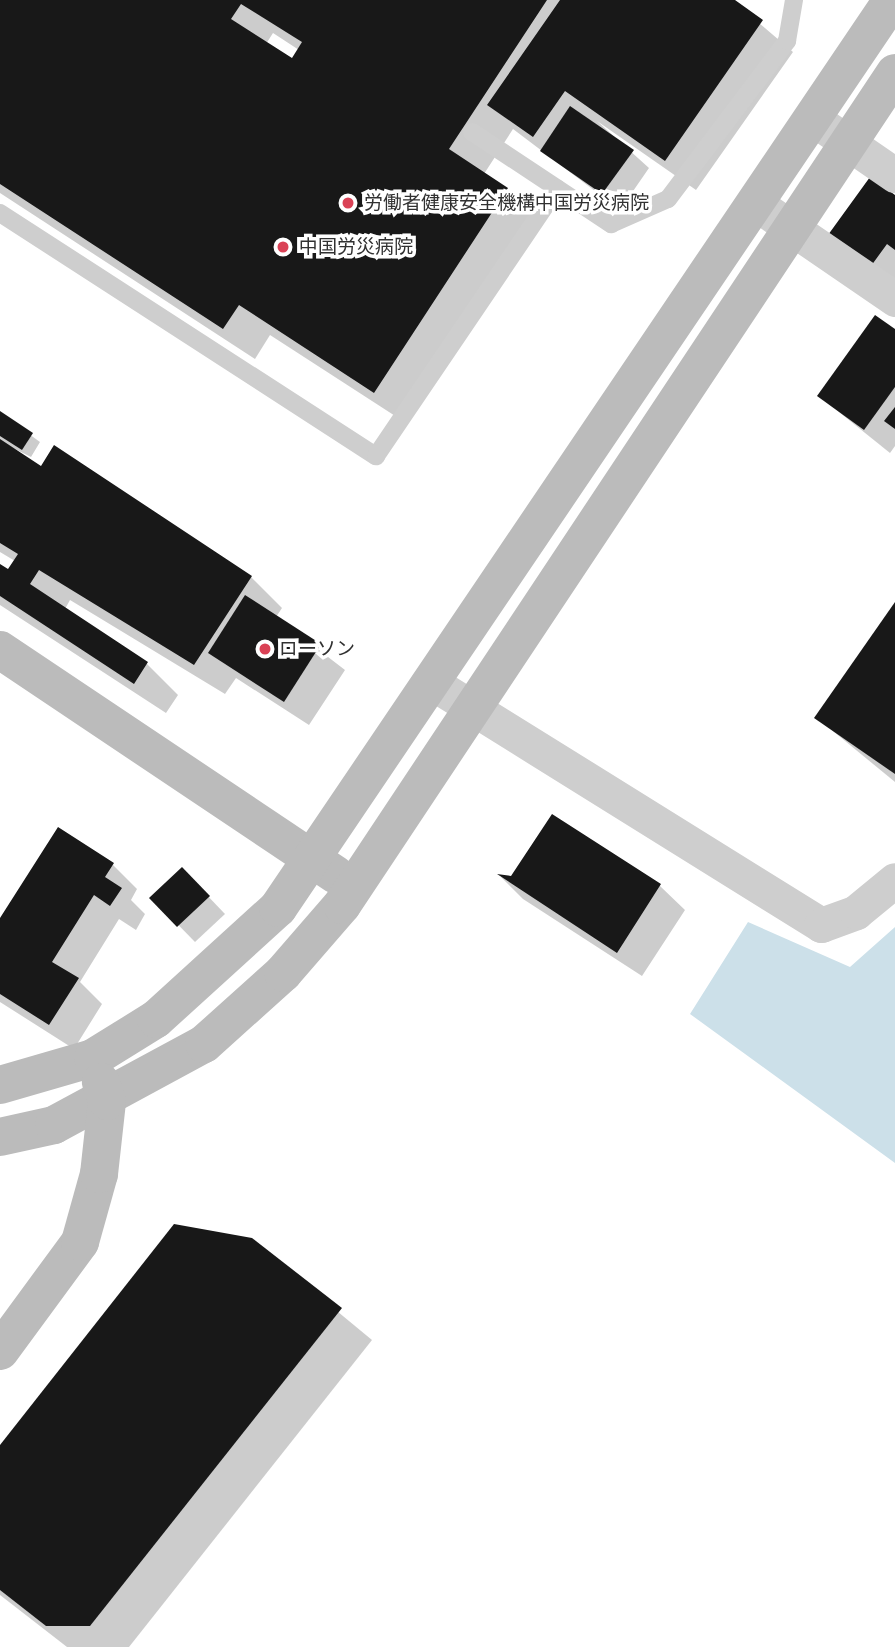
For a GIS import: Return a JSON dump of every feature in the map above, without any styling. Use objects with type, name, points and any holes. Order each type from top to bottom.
[{"type":"street","points":[[0,1085],[93,1058],[156,1019],[239,948],[316,861],[892,0]]},
{"type":"street","points":[[0,1137],[54,1125],[107,1101],[204,1044],[283,973],[354,887],[895,73]]},
{"type":"street","points":[[812,118],[895,175]]},
{"type":"street","points":[[755,203],[895,299]]},
{"type":"street","points":[[0,650],[354,887]]},
{"type":"street","points":[[434,684],[470,710],[821,925],[856,912],[895,880]]},
{"type":"street","points":[[0,1351],[80,1242],[99,1174],[107,1101],[93,1058]]},
{"type":"lane","points":[[472,132],[611,224],[668,199],[787,41],[794,0]]},
{"type":"lane","points":[[0,213],[376,456],[557,189]]},
{"type":"water","points":[[748,922],[850,967],[895,927],[895,1163],[690,1014]]},
{"type":"building","name":"中国労災病院","points":[[0,0],[547,0],[449,149],[508,188],[374,393],[239,305],[223,329],[0,184]],"holes":[[[241,4],[302,42],[292,58],[231,19]]]},
{"type":"building","points":[[560,0],[735,0],[763,20],[665,161],[565,91],[533,137],[487,105]]},
{"type":"building","points":[[570,106],[634,150],[602,194],[540,151]]},
{"type":"building","points":[[870,177],[895,195],[895,250],[887,244],[871,266],[828,235]]},
{"type":"building","points":[[875,315],[895,329],[895,387],[864,430],[817,396]]},
{"type":"building","points":[[895,407],[895,429],[884,421]]},
{"type":"building","points":[[0,411],[33,433],[22,450],[0,436]]},
{"type":"building","points":[[0,439],[41,466],[54,445],[252,576],[194,665],[39,570],[30,584],[148,662],[134,684],[0,596],[0,564],[8,569],[18,554],[0,543]]},
{"type":"building","name":"ローソン","points":[[245,595],[321,644],[284,702],[208,653]]},
{"type":"building","points":[[895,602],[895,774],[814,718]]},
{"type":"building","points":[[552,814],[661,884],[617,953],[497,874],[511,876]]},
{"type":"building","points":[[58,827],[114,863],[105,877],[122,888],[110,906],[94,895],[52,962],[79,978],[49,1025],[0,994],[0,918]]},
{"type":"building","points":[[182,867],[210,896],[177,927],[149,898]]},
{"type":"building","points":[[174,1224],[252,1238],[342,1308],[90,1626],[46,1626],[0,1590],[0,1445]]},
{"type":"place","name":"労働者健康安全機構中国労災病院","points":[[348,203]]},
{"type":"place","name":"中国労災病院","points":[[283,247]]},
{"type":"place","name":"ローソン","points":[[265,649]]}]
